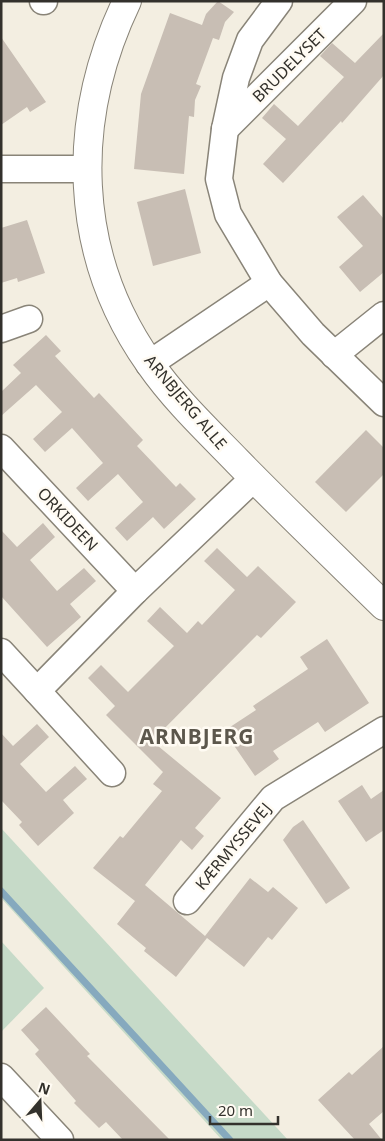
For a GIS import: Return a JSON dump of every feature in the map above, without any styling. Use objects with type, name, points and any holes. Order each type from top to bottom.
[{"type":"street","name":"ARNBJERG ALLE","points":[[127,1],[115,27],[95,90],[86,169],[89,204],[97,253],[122,315],[150,364],[197,420],[384,606]]},
{"type":"street","name":"BRUDELYSET","points":[[279,1],[250,40],[236,78],[225,129],[219,179],[228,214],[269,283],[334,355],[384,403]]},
{"type":"street","name":"BRUDELYSET","points":[[225,129],[353,1]]},
{"type":"street","points":[[1,169],[86,169]]},
{"type":"street","points":[[150,364],[269,283]]},
{"type":"street","points":[[334,355],[384,315]]},
{"type":"street","points":[[1,329],[29,319]]},
{"type":"street","name":"ORKIDEEN","points":[[1,448],[135,591]]},
{"type":"street","points":[[37,691],[135,591],[254,478]]},
{"type":"street","points":[[1,652],[112,773]]},
{"type":"street","name":"KÆRMYSSEVEJ","points":[[187,901],[273,798],[384,730]]},
{"type":"street","points":[[1,1077],[60,1140]]},
{"type":"green space","points":[[1,828],[288,1140],[222,1140],[1,898]]},
{"type":"green space","points":[[1,941],[44,988],[1,1032]]},
{"type":"building","points":[[218,1],[234,12],[225,22],[219,40],[213,38],[196,84],[201,86],[195,100],[194,117],[189,116],[184,174],[134,169],[141,94],[170,13],[202,25],[206,14]]},
{"type":"building","points":[[384,33],[384,75],[342,123],[341,121],[283,183],[263,164],[286,139],[262,118],[274,104],[298,126],[344,77],[320,56],[332,43],[355,63]]},
{"type":"building","points":[[1,37],[46,102],[30,112],[27,107],[1,125]]},
{"type":"building","points":[[185,189],[201,253],[153,266],[137,202]]},
{"type":"building","points":[[363,195],[384,219],[384,272],[360,292],[339,267],[363,246],[337,217]]},
{"type":"building","points":[[27,220],[45,273],[18,282],[17,278],[1,283],[1,228]]},
{"type":"building","points":[[46,335],[61,351],[55,356],[94,398],[99,393],[143,440],[137,446],[176,487],[180,483],[196,499],[164,529],[153,517],[127,541],[115,528],[143,502],[118,474],[88,501],[76,488],[103,463],[72,428],[45,452],[33,439],[62,412],[36,385],[1,416],[1,392],[21,373],[13,365]]},
{"type":"building","points":[[366,430],[384,448],[384,474],[346,512],[315,482]]},
{"type":"building","points":[[43,523],[55,537],[30,560],[57,591],[84,568],[96,581],[70,604],[81,617],[47,647],[1,596],[1,530],[17,547]]},
{"type":"building","points":[[217,548],[247,577],[258,566],[296,602],[261,638],[257,635],[152,741],[221,798],[195,828],[204,836],[192,850],[181,840],[145,885],[205,936],[250,878],[268,892],[273,887],[298,908],[272,940],[268,937],[244,967],[207,938],[176,977],[144,951],[146,948],[117,924],[135,901],[93,868],[120,836],[123,838],[162,791],[153,784],[163,772],[106,715],[115,706],[88,678],[101,665],[128,692],[174,646],[147,621],[160,607],[187,633],[198,621],[202,625],[235,590],[204,561]]},
{"type":"building","points":[[327,639],[369,703],[325,732],[318,722],[273,751],[279,759],[255,776],[224,731],[256,710],[253,706],[308,669],[300,657]]},
{"type":"building","points":[[37,724],[49,737],[20,764],[46,792],[75,766],[87,779],[63,800],[74,813],[38,846],[19,825],[22,822],[1,800],[1,733],[13,746]]},
{"type":"building","points":[[362,785],[371,799],[384,790],[384,830],[366,842],[338,801]]},
{"type":"building","points":[[303,820],[350,888],[326,904],[283,840],[293,827]]},
{"type":"building","points":[[46,1007],[90,1054],[87,1056],[170,1140],[123,1140],[106,1122],[99,1128],[74,1103],[76,1101],[35,1054],[39,1050],[21,1030]]},
{"type":"building","points":[[384,1046],[384,1111],[369,1124],[382,1140],[355,1140],[318,1100],[349,1072],[352,1075]]},
{"type":"waterway","points":[[1,891],[230,1140]]},
{"type":"district","name":"ARNBJERG","points":[[197,736]]}]
